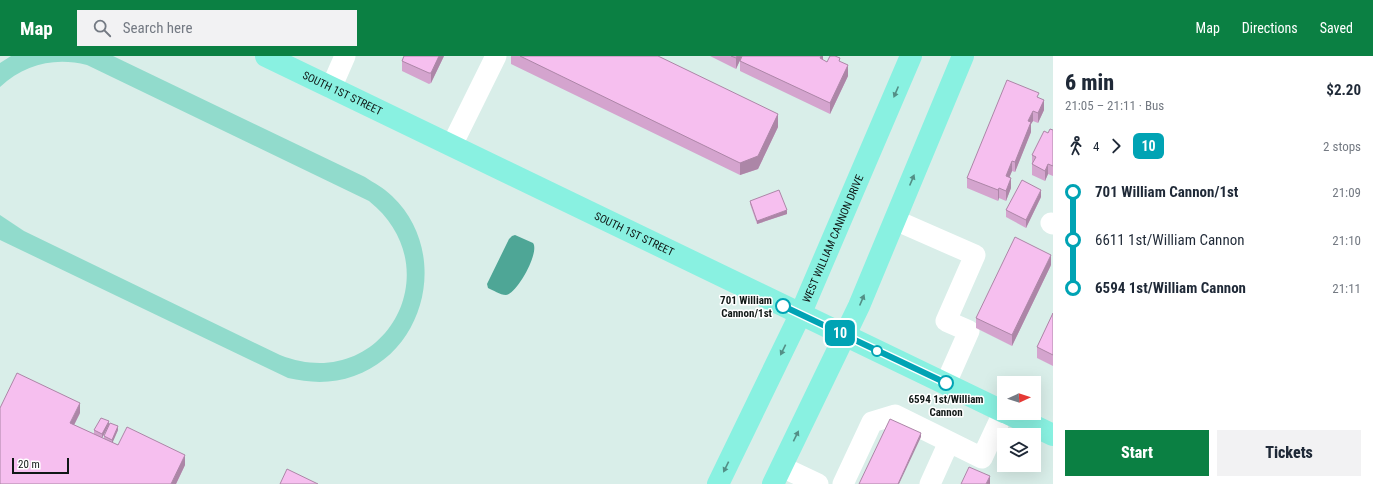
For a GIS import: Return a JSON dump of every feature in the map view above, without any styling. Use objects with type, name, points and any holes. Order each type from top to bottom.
[{"type":"main road","name":"SOUTH 1ST STREET","points":[[266,56],[800,315],[997,408]]},
{"type":"main road","name":"WEST WILLIAM CANNON DRIVE","points":[[718,484],[800,315],[911,56]]},
{"type":"main road","points":[[777,476],[845,335],[895,220],[963,56]]},
{"type":"main road","name":"SOUTH 1ST STREET","points":[[1022,420],[1053,435]]},
{"type":"street","points":[[331,88],[346,56]]},
{"type":"street","points":[[452,145],[496,56]]},
{"type":"street","points":[[895,220],[975,255],[946,321],[969,331],[946,383]]},
{"type":"street","points":[[843,484],[872,422],[895,415],[982,458],[1001,420]]},
{"type":"street","points":[[930,484],[949,442]]},
{"type":"street","points":[[777,476],[818,484]]},
{"type":"shaded area","points":[[11,56],[113,56],[365,177],[386,190],[410,218],[421,243],[425,270],[422,296],[414,322],[399,344],[379,363],[346,379],[321,382],[288,378],[0,240],[0,215],[24,231],[280,355],[317,363],[349,358],[376,342],[395,319],[405,290],[405,260],[394,229],[369,201],[87,65],[63,62],[41,64],[20,73],[0,87],[0,63]]},
{"type":"shaded area","points":[[515,235],[533,243],[533,255],[526,272],[516,288],[511,293],[504,295],[488,288],[487,284],[509,239]]},
{"type":"building","points":[[404,56],[439,56],[431,73],[429,73],[402,61]]},
{"type":"building","points":[[520,56],[658,56],[778,114],[758,156],[740,163]]},
{"type":"building","points":[[742,56],[821,56],[820,58],[827,62],[830,56],[835,56],[840,58],[839,61],[848,65],[830,103],[740,61]]},
{"type":"building","points":[[1007,80],[1039,93],[1037,97],[1044,100],[1038,113],[1033,111],[1028,121],[1031,122],[1015,162],[1012,161],[1006,176],[1011,178],[1006,191],[999,188],[998,190],[967,178]]},
{"type":"building","points":[[1050,129],[1053,130],[1053,166],[1048,164],[1045,171],[1032,164],[1036,157],[1032,155],[1044,131],[1048,133]]},
{"type":"building","points":[[1022,180],[1041,190],[1026,220],[1006,210]]},
{"type":"building","points":[[779,190],[787,210],[757,221],[750,201]]},
{"type":"building","points":[[1015,237],[1051,255],[1012,335],[976,318]]},
{"type":"building","points":[[1053,313],[1053,355],[1037,347]]},
{"type":"building","points":[[17,373],[80,403],[70,423],[118,445],[127,427],[185,455],[171,484],[0,484],[0,408]]},
{"type":"building","points":[[101,418],[109,421],[102,434],[94,430]]},
{"type":"building","points":[[890,419],[921,433],[898,484],[859,484]]},
{"type":"building","points":[[110,423],[118,426],[112,440],[104,436]]},
{"type":"building","points":[[969,467],[990,476],[986,484],[961,484]]},
{"type":"building","points":[[287,469],[318,484],[280,484]]},
{"type":"bus line","name":"10","points":[[783,306],[946,383]]},
{"type":"place","name":"701 William Cannon/1st","points":[[783,306]]},
{"type":"place","name":"6594 1st/William Cannon","points":[[946,383]]}]
